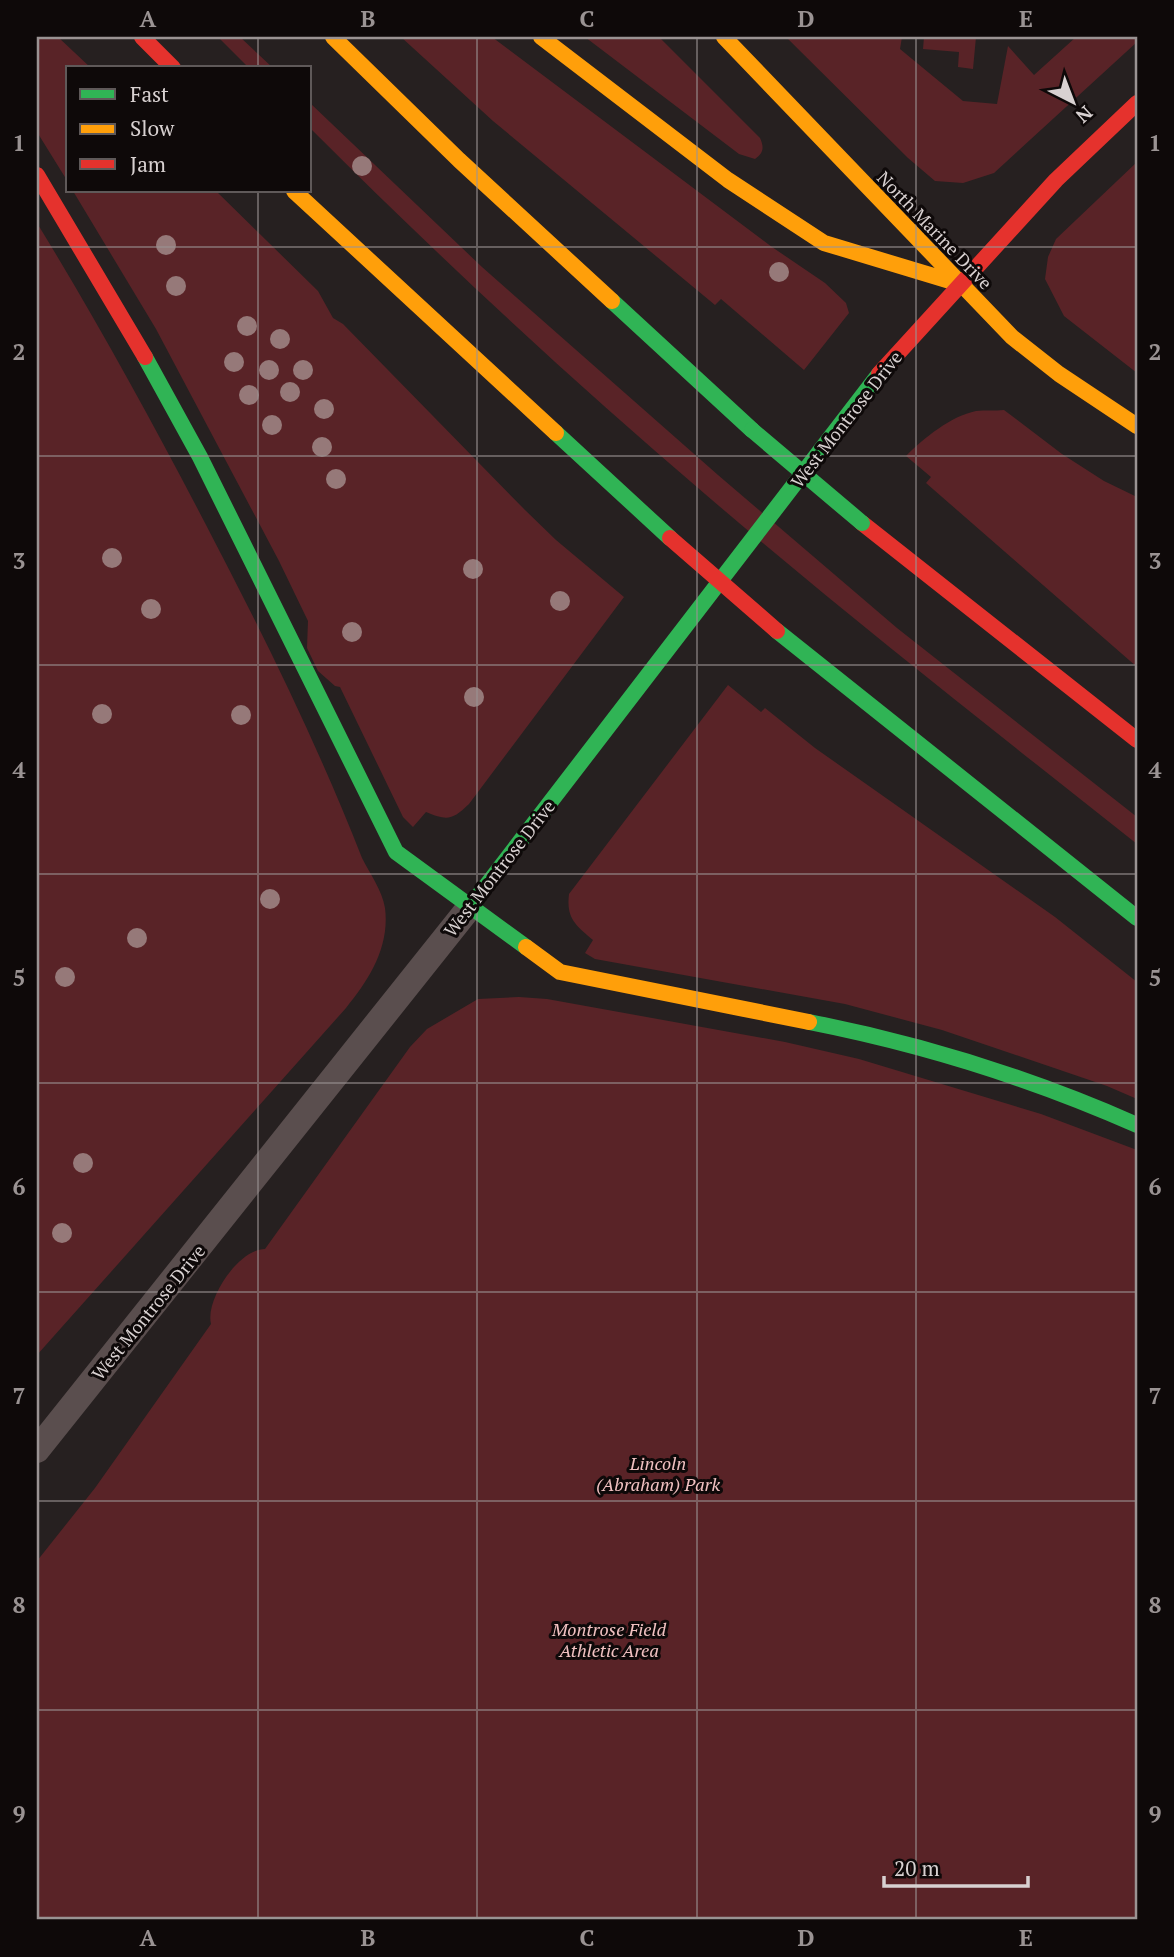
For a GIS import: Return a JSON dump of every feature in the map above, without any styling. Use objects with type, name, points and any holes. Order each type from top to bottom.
[{"type":"main road","points":[[142,37],[171,66]]},
{"type":"main road","points":[[333,37],[459,160],[752,430],[862,523],[1137,740]]},
{"type":"main road","points":[[541,37],[729,180],[824,243],[960,284]]},
{"type":"main road","name":"North Marine Drive","points":[[724,37],[1012,337],[1059,374],[1137,426]]},
{"type":"main road","name":"West Montrose Drive","points":[[469,908],[887,364],[1056,180],[1137,103]]},
{"type":"main road","points":[[37,174],[126,322],[194,445],[396,852],[559,972],[841,1028],[955,1058],[1087,1103],[1137,1125]]},
{"type":"main road","points":[[295,192],[670,538],[777,631],[1137,918]]},
{"type":"lane","name":"West Montrose Drive","points":[[37,1450],[469,908]]},
{"type":"green space","points":[[37,37],[58,37],[89,66],[66,66],[66,179],[37,132]]},
{"type":"green space","points":[[218,37],[240,37],[271,66],[247,66]]},
{"type":"green space","points":[[401,37],[492,37],[772,247],[825,283],[846,303],[849,313],[804,370],[721,299],[715,305],[493,121]]},
{"type":"green space","points":[[585,37],[659,37],[760,138],[762,152],[755,159],[739,154]]},
{"type":"green space","points":[[786,37],[902,37],[900,49],[963,101],[997,104],[1008,46],[1034,75],[1076,37],[1137,37],[1137,42],[994,173],[963,183],[935,181],[908,158]]},
{"type":"green space","points":[[924,37],[976,37],[973,69],[958,67],[959,52],[923,49]]},
{"type":"green space","points":[[312,105],[482,267],[718,475],[897,628],[1137,817],[1137,844],[812,584],[705,494],[554,361],[312,130]]},
{"type":"green space","points":[[1137,162],[1137,373],[1064,316],[1045,279],[1048,257],[1056,239]]},
{"type":"green space","points":[[74,192],[217,192],[318,291],[333,318],[343,324],[525,510],[624,597],[469,804],[454,816],[445,818],[426,812],[413,827],[403,817],[340,687],[335,686],[318,671],[307,648],[308,621],[156,329]]},
{"type":"green space","points":[[37,223],[144,409],[247,605],[308,730],[362,858],[379,888],[386,922],[376,962],[363,986],[346,1008],[37,1355]]},
{"type":"green space","points":[[1004,410],[1062,454],[1104,481],[1137,497],[1137,667],[926,483],[931,477],[906,456],[929,435],[957,418],[976,411]]},
{"type":"green space","points":[[728,685],[761,712],[765,708],[815,748],[1055,917],[1137,982],[1137,1099],[1107,1086],[942,1030],[845,1004],[595,959],[585,953],[593,940],[571,916],[569,894]]},
{"type":"green space","name":"Lincoln (Abraham) Park","points":[[478,999],[547,999],[785,1042],[859,1059],[1041,1114],[1137,1150],[1137,1920],[37,1920],[37,1561],[95,1488],[211,1324],[213,1302],[226,1277],[245,1257],[265,1249],[410,1047],[427,1029]]},
{"type":"traffic: fast","points":[[612,301],[752,430]]},
{"type":"traffic: fast","points":[[145,357],[200,457],[396,852],[526,947]]},
{"type":"traffic: fast","points":[[469,908],[879,374]]},
{"type":"traffic: fast","points":[[752,430],[862,523]]},
{"type":"traffic: fast","points":[[556,433],[670,538]]},
{"type":"traffic: fast","points":[[777,631],[1137,918]]},
{"type":"traffic: fast","points":[[809,1022],[976,1064],[1137,1125]]},
{"type":"traffic: slow","points":[[333,37],[459,160],[612,301]]},
{"type":"traffic: slow","points":[[541,37],[728,180],[824,243],[960,284]]},
{"type":"traffic: slow","points":[[724,37],[1012,337],[1059,374],[1137,426]]},
{"type":"traffic: slow","points":[[295,192],[556,433]]},
{"type":"traffic: slow","points":[[526,947],[560,972],[809,1022]]},
{"type":"traffic: jam","points":[[142,37],[171,66]]},
{"type":"traffic: jam","points":[[879,374],[1056,180],[1137,103]]},
{"type":"traffic: jam","points":[[37,175],[145,357]]},
{"type":"traffic: jam","points":[[862,523],[1137,740]]},
{"type":"traffic: jam","points":[[670,538],[777,631]]},
{"type":"park label","name":"Montrose Field Athletic Area","points":[[609,1639]]}]
